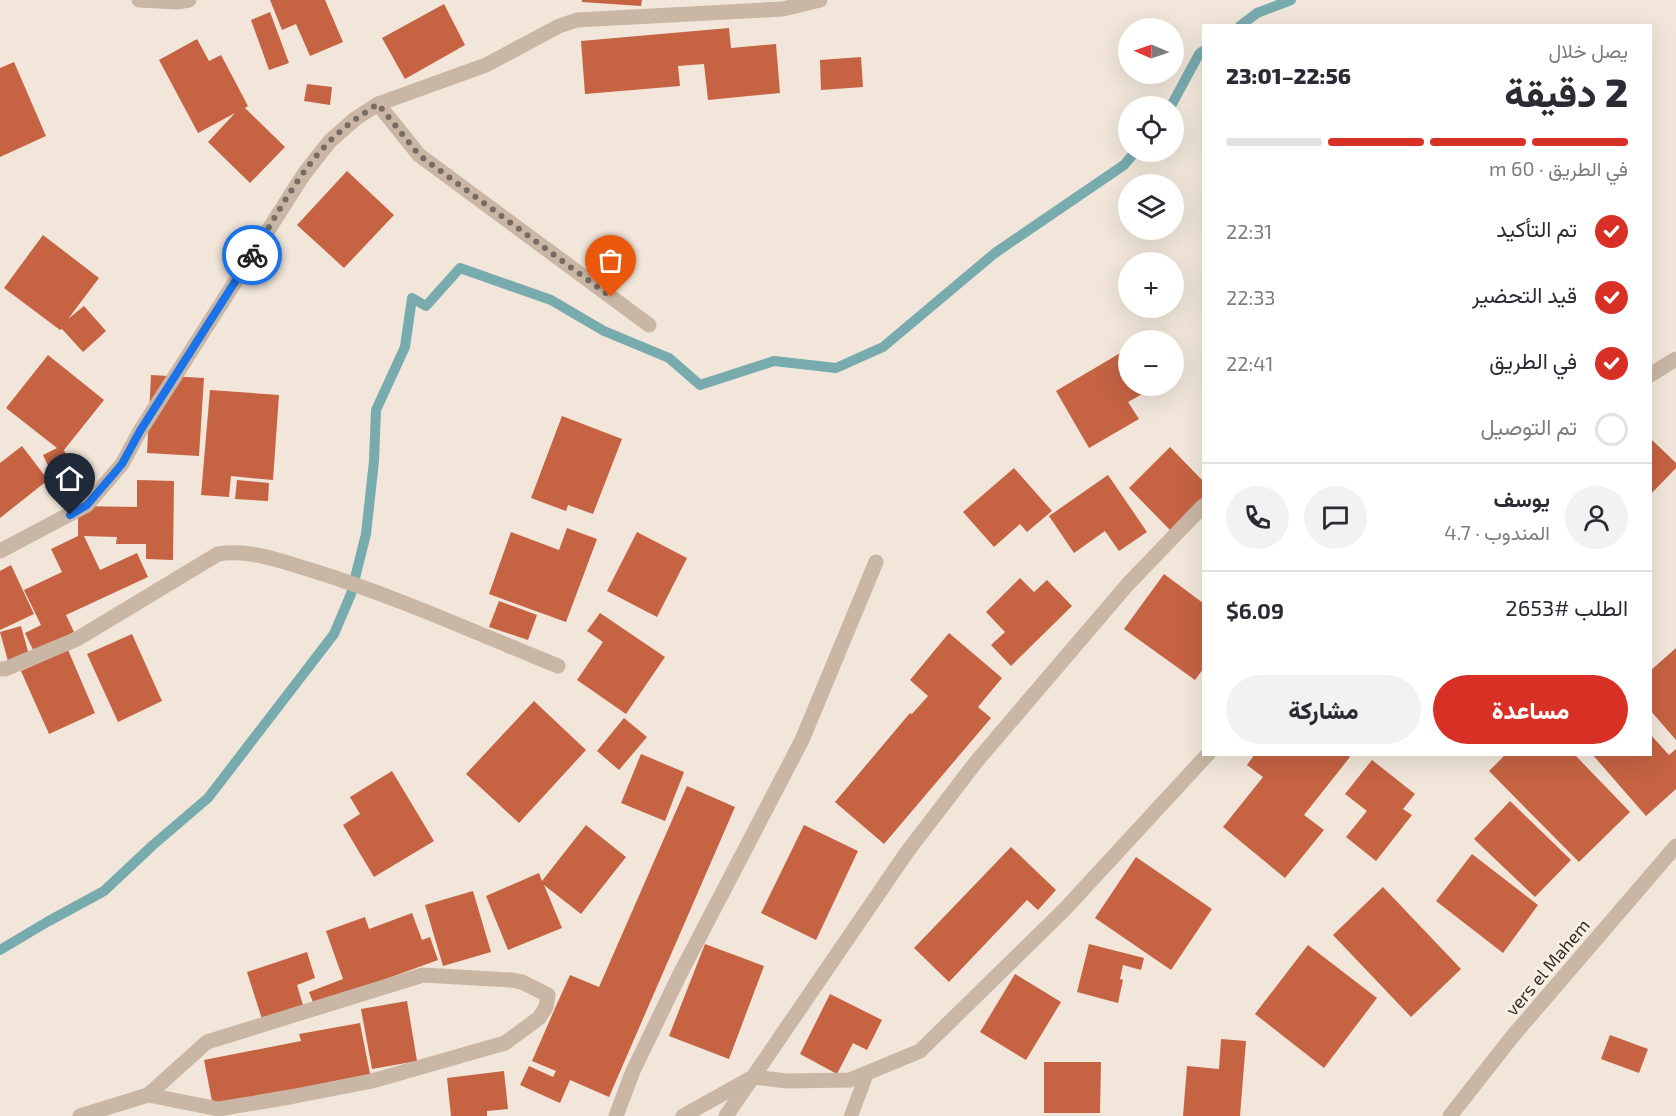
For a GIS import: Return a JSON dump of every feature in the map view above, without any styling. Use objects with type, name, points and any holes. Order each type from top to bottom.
[{"type":"street","points":[[139,0],[177,2],[189,0]]},
{"type":"street","points":[[0,551],[87,505],[122,464],[140,431],[304,174],[330,141],[355,119],[378,104],[486,65],[542,34],[577,20],[783,9],[820,0]]},
{"type":"street","points":[[378,104],[419,155],[649,325]]},
{"type":"street","points":[[1652,374],[1676,359]]},
{"type":"street","points":[[726,1116],[907,852],[976,762],[1128,584],[1202,507]]},
{"type":"street","points":[[0,669],[5,669],[77,639],[218,554],[235,552],[258,554],[353,583],[558,666]]},
{"type":"street","points":[[616,1116],[633,1071],[679,976],[802,740],[876,562]]},
{"type":"street","points":[[683,1116],[753,1077],[787,1081],[850,1080],[920,1051],[1065,909],[1206,756]]},
{"type":"street","name":"vers el Mahem","points":[[1450,1116],[1512,1038],[1676,846]]},
{"type":"street","points":[[80,1116],[148,1095],[207,1042],[423,975],[511,980],[522,982],[548,995],[546,1007],[539,1017],[505,1043],[372,1081],[219,1109],[148,1095]]},
{"type":"lane","points":[[850,1116],[867,1073]]},
{"type":"building","points":[[270,0],[325,0],[343,42],[310,56],[296,24],[282,30]]},
{"type":"building","points":[[582,0],[642,0],[641,6],[582,2]]},
{"type":"building","points":[[444,4],[465,45],[405,79],[382,38]]},
{"type":"building","points":[[270,12],[289,63],[269,70],[251,20]]},
{"type":"building","points":[[729,28],[731,48],[776,44],[780,93],[708,100],[704,64],[678,66],[680,86],[585,94],[581,41]]},
{"type":"building","points":[[197,39],[209,61],[221,55],[248,106],[245,108],[285,147],[250,183],[208,142],[235,113],[198,133],[159,60]]},
{"type":"building","points":[[861,57],[863,87],[821,90],[820,60]]},
{"type":"building","points":[[14,62],[46,136],[0,157],[0,68]]},
{"type":"building","points":[[307,84],[332,87],[330,105],[304,101]]},
{"type":"building","points":[[347,171],[394,215],[344,268],[297,225]]},
{"type":"building","points":[[43,235],[99,278],[68,319],[84,306],[106,331],[83,352],[62,329],[60,330],[4,288]]},
{"type":"building","points":[[1118,354],[1118,396],[1139,396],[1128,402],[1139,419],[1089,448],[1056,391]]},
{"type":"building","points":[[48,355],[104,400],[64,450],[77,477],[58,487],[43,455],[57,448],[6,408]]},
{"type":"building","points":[[151,375],[204,378],[199,456],[147,453]]},
{"type":"building","points":[[210,390],[279,395],[273,480],[231,476],[229,497],[201,495]]},
{"type":"building","points":[[562,416],[622,439],[593,514],[568,505],[566,511],[531,498]]},
{"type":"building","points":[[1652,440],[1676,463],[1676,468],[1652,493]]},
{"type":"building","points":[[22,446],[48,480],[0,518],[0,463]]},
{"type":"building","points":[[1170,447],[1202,480],[1202,498],[1170,530],[1129,488]]},
{"type":"building","points":[[1014,468],[1052,511],[1027,532],[1020,524],[994,547],[963,512]]},
{"type":"building","points":[[1108,475],[1147,532],[1119,551],[1105,531],[1074,553],[1049,516]]},
{"type":"building","points":[[137,480],[174,481],[173,560],[146,559],[146,544],[116,544],[117,537],[84,536],[100,570],[137,553],[148,577],[66,615],[74,632],[34,652],[25,633],[41,625],[24,590],[62,572],[51,549],[78,536],[78,506],[137,507]]},
{"type":"building","points":[[237,480],[269,483],[268,501],[235,499]]},
{"type":"building","points":[[567,528],[597,539],[566,622],[489,594],[511,532],[559,550]]},
{"type":"building","points":[[637,532],[687,558],[657,617],[607,591]]},
{"type":"building","points":[[11,565],[34,614],[0,630],[0,571]]},
{"type":"building","points":[[1164,574],[1202,602],[1202,670],[1195,680],[1124,629]]},
{"type":"building","points":[[1020,578],[1034,592],[1047,580],[1072,606],[1011,666],[991,645],[1005,632],[986,612]]},
{"type":"building","points":[[499,601],[537,615],[528,640],[489,627]]},
{"type":"building","points":[[600,613],[665,657],[626,714],[577,680],[603,642],[587,631]]},
{"type":"building","points":[[21,626],[29,655],[8,661],[0,632]]},
{"type":"building","points":[[949,633],[1002,678],[978,707],[991,718],[884,844],[835,802],[910,713],[912,714],[928,696],[910,680]]},
{"type":"building","points":[[132,634],[162,701],[118,722],[87,654]]},
{"type":"building","points":[[1676,648],[1676,740],[1652,712],[1652,669]]},
{"type":"building","points":[[68,650],[95,713],[49,734],[21,671]]},
{"type":"building","points":[[534,701],[586,750],[519,823],[466,774]]},
{"type":"building","points":[[624,718],[647,737],[619,770],[597,751]]},
{"type":"building","points":[[1652,736],[1669,755],[1676,749],[1676,789],[1646,816],[1594,756],[1652,756]]},
{"type":"building","points":[[641,754],[684,772],[665,821],[621,803]]},
{"type":"building","points":[[1254,756],[1350,757],[1304,815],[1324,830],[1285,878],[1223,827],[1263,777],[1247,765]]},
{"type":"building","points":[[1504,756],[1576,756],[1630,812],[1579,862],[1489,771]]},
{"type":"building","points":[[1372,760],[1415,794],[1403,809],[1412,815],[1376,861],[1346,837],[1367,811],[1345,794]]},
{"type":"building","points":[[392,771],[434,841],[374,877],[343,825],[360,814],[350,797]]},
{"type":"building","points":[[687,786],[735,807],[609,1097],[570,1080],[560,1103],[520,1085],[529,1066],[553,1077],[556,1071],[532,1061],[570,975],[599,987]]},
{"type":"building","points":[[1510,801],[1571,860],[1535,897],[1474,839]]},
{"type":"building","points":[[586,825],[626,857],[581,914],[544,885],[562,928],[508,950],[486,896],[539,873],[542,881]]},
{"type":"building","points":[[804,825],[858,851],[816,940],[761,913]]},
{"type":"building","points":[[1011,847],[1056,890],[1038,910],[1027,900],[949,982],[914,948]]},
{"type":"building","points":[[1472,854],[1538,905],[1503,953],[1436,901]]},
{"type":"building","points":[[1136,857],[1212,909],[1171,970],[1095,918]]},
{"type":"building","points":[[1383,887],[1461,969],[1411,1017],[1333,935]]},
{"type":"building","points":[[473,891],[491,952],[443,966],[425,905]]},
{"type":"building","points":[[412,913],[422,940],[430,937],[438,960],[314,1005],[309,992],[343,979],[326,931],[365,917],[369,929]]},
{"type":"building","points":[[705,944],[764,966],[729,1059],[669,1036]]},
{"type":"building","points":[[1089,944],[1144,958],[1141,970],[1123,965],[1120,979],[1123,980],[1118,1003],[1077,992]]},
{"type":"building","points":[[1308,945],[1377,998],[1324,1068],[1255,1014]]},
{"type":"building","points":[[307,952],[315,978],[297,985],[303,1005],[262,1019],[247,972]]},
{"type":"building","points":[[1015,974],[1061,1002],[1026,1060],[980,1032]]},
{"type":"building","points":[[830,994],[882,1020],[867,1050],[853,1043],[837,1074],[800,1054]]},
{"type":"building","points":[[407,1001],[417,1061],[372,1069],[361,1009]]},
{"type":"building","points":[[360,1023],[370,1074],[213,1106],[204,1060],[301,1041],[299,1034]]},
{"type":"building","points":[[1610,1035],[1648,1049],[1639,1073],[1601,1059]]},
{"type":"building","points":[[1221,1039],[1246,1041],[1240,1116],[1183,1116],[1187,1066],[1219,1069]]},
{"type":"building","points":[[1044,1062],[1101,1062],[1100,1113],[1044,1113]]},
{"type":"building","points":[[504,1071],[508,1109],[487,1111],[487,1116],[451,1116],[447,1078]]},
{"type":"waterway","points":[[1243,24],[1257,13],[1291,0]]},
{"type":"waterway","points":[[1176,96],[1202,52]]},
{"type":"waterway","points":[[0,950],[104,891],[208,798],[334,634],[351,594],[366,534],[374,461],[376,410],[405,347],[412,298],[426,306],[460,268],[551,300],[604,331],[669,358],[700,385],[774,361],[836,368],[883,347],[995,253],[1127,162]]},
{"type":"way so far","points":[[252,255],[304,174],[330,141],[355,119],[378,104],[419,155],[611,297]]},
{"type":"route","points":[[70,515],[87,505],[122,464],[140,431],[252,255]]}]
